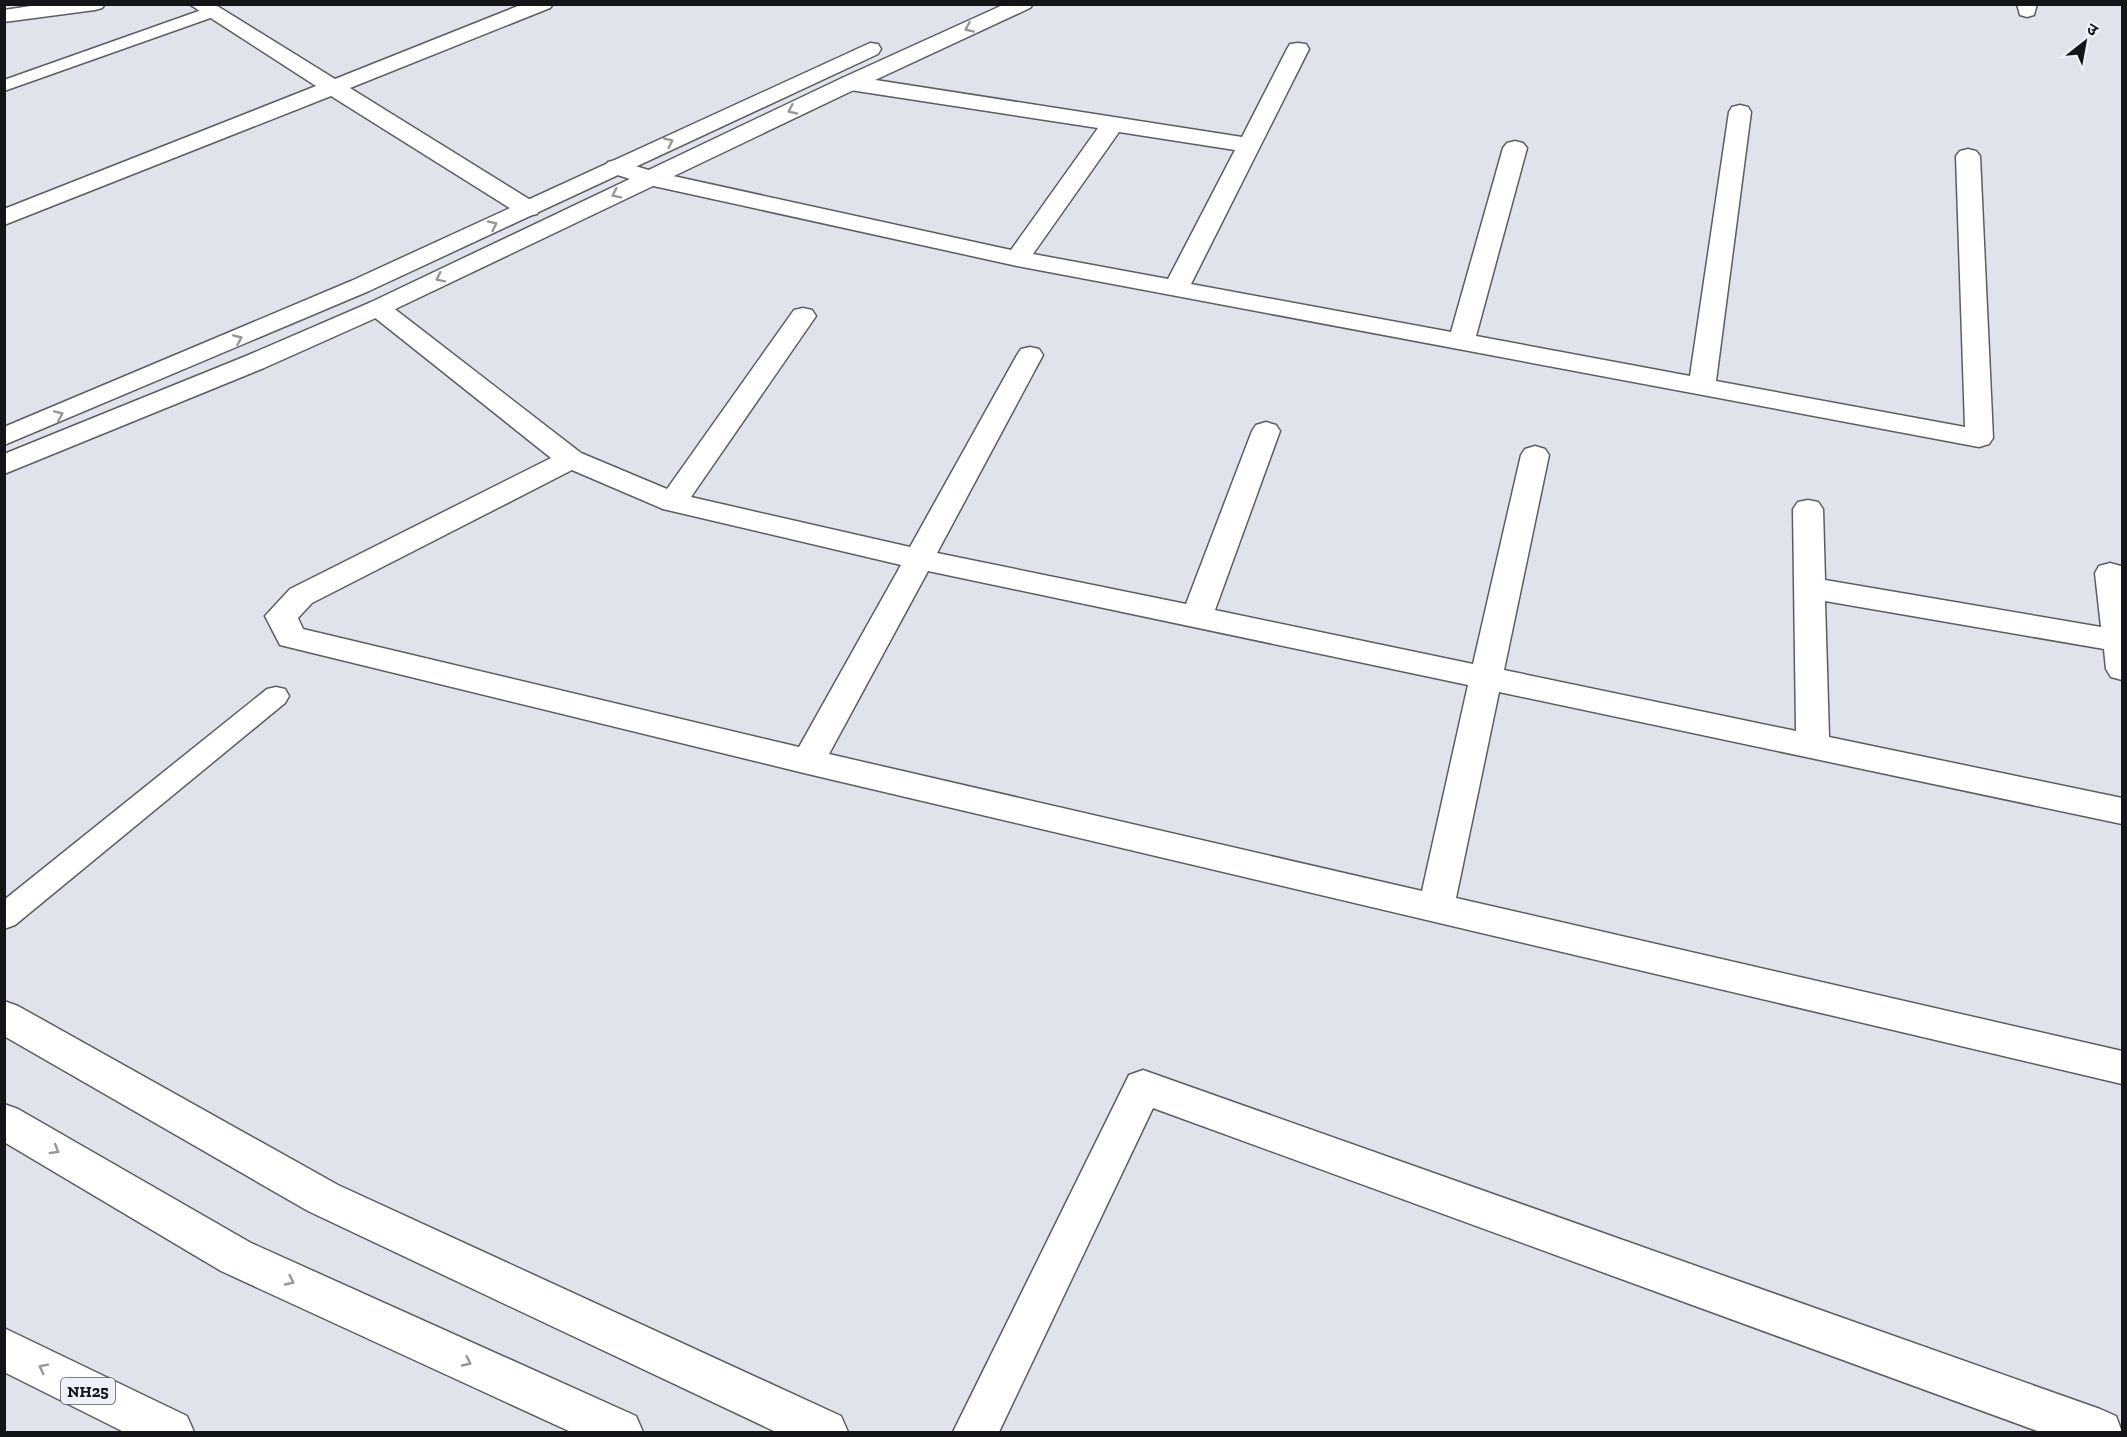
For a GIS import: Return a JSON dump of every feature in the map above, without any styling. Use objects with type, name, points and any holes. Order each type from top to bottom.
[{"type":"main road","points":[[4,16],[95,4]]},
{"type":"main road","points":[[4,218],[543,4]]},
{"type":"main road","points":[[4,437],[349,291],[809,76],[970,4]]},
{"type":"main road","points":[[4,465],[255,362],[378,308],[850,83],[1023,4]]},
{"type":"main road","points":[[204,8],[528,209]]},
{"type":"main road","points":[[1176,289],[1298,49]]},
{"type":"main road","points":[[850,83],[1249,145]]},
{"type":"main road","points":[[1702,387],[1740,112]]},
{"type":"main road","points":[[1017,259],[1112,125]]},
{"type":"main road","points":[[1461,342],[1515,148]]},
{"type":"main road","points":[[616,167],[649,178],[1017,259],[1979,438],[1968,156]]},
{"type":"main road","points":[[378,308],[572,459],[673,502],[919,559],[2122,811]]},
{"type":"main road","points":[[673,502],[803,316]]},
{"type":"main road","points":[[808,762],[1030,355]]},
{"type":"main road","points":[[1197,617],[1266,431]]},
{"type":"main road","points":[[1436,908],[1536,455]]},
{"type":"main road","points":[[572,459],[301,596],[280,616],[291,637],[808,762],[2122,1068]]},
{"type":"main road","points":[[1808,509],[1813,746]]},
{"type":"main road","points":[[1810,588],[2121,655],[2110,573]]},
{"type":"main road","points":[[4,1017],[323,1198],[825,1432]]},
{"type":"main road","points":[[976,1432],[1143,1087],[2100,1432]]},
{"type":"main road","points":[[4,1121],[236,1257],[620,1432]]},
{"type":"main road","name":"NH25","points":[[4,1349],[171,1432]]},
{"type":"lane","points":[[4,86],[204,8]]},
{"type":"lane","points":[[4,917],[276,696]]}]
